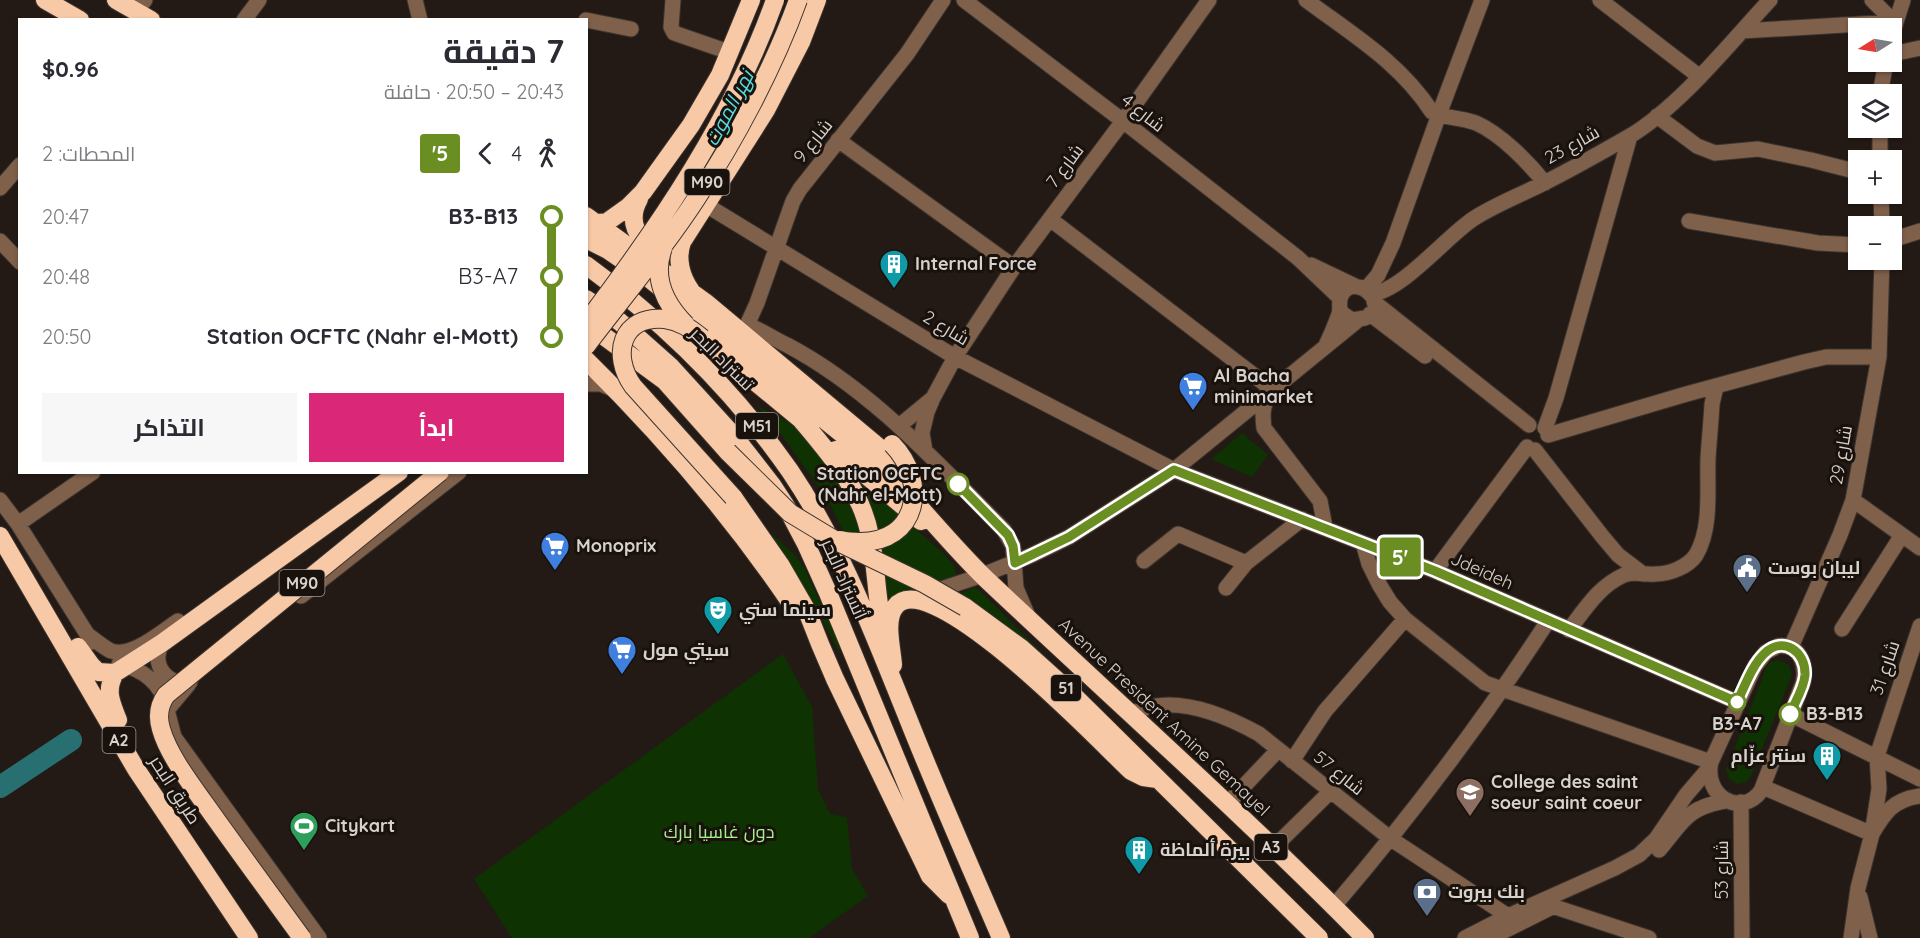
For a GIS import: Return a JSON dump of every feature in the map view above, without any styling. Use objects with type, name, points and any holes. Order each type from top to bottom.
[{"type":"highway","points":[[45,0],[76,18]]},
{"type":"highway","points":[[117,0],[144,10]]},
{"type":"highway","points":[[591,221],[620,214],[643,192],[691,125],[720,75],[751,0]]},
{"type":"highway","name":"M90","points":[[588,320],[638,254],[682,187],[732,99],[767,23],[775,0]]},
{"type":"highway","name":"M90","points":[[588,342],[695,201],[716,167],[754,100],[798,0]]},
{"type":"highway","points":[[588,324],[665,381],[728,452],[778,503],[827,536],[846,541],[872,542],[893,533],[908,517],[915,491],[914,479],[904,456],[748,326],[700,299],[684,276],[679,252],[690,228],[766,110],[801,42],[817,0]]},
{"type":"highway","points":[[643,192],[633,214],[636,230],[647,241],[663,243],[677,236],[727,170]]},
{"type":"highway","points":[[591,221],[700,299],[888,455],[923,496],[944,533]]},
{"type":"highway","points":[[588,240],[608,250],[646,276],[854,442],[904,488],[944,533]]},
{"type":"highway","points":[[666,240],[658,260],[660,282],[669,304],[696,333],[797,415],[874,484],[920,521],[944,533]]},
{"type":"highway","name":"تستراد البحر","points":[[588,267],[640,307],[732,398],[761,431],[822,525],[872,630]]},
{"type":"highway","name":"أتستراد البحر","points":[[588,300],[620,322],[670,367],[733,435],[787,508],[816,564],[970,938]]},
{"type":"highway","points":[[696,333],[673,321],[661,319],[646,321],[633,327],[623,341],[621,355],[623,368],[633,386],[733,497],[781,566],[807,611],[819,644],[930,876],[956,903]]},
{"type":"highway","points":[[588,362],[621,394],[705,487],[739,530],[819,644]]},
{"type":"highway","points":[[797,415],[844,474],[861,504],[870,535],[881,620],[918,743]]},
{"type":"highway","points":[[136,769],[109,694],[109,683],[121,670],[396,474]]},
{"type":"highway","name":"M90","points":[[166,702],[406,498],[437,474]]},
{"type":"highway","name":"Avenue President Amine Gemayel","points":[[944,533],[983,575],[1227,804],[1365,938]]},
{"type":"highway","name":"طريق البحر","points":[[0,536],[136,769],[249,938]]},
{"type":"highway","name":"51","points":[[827,536],[847,548],[925,584],[982,618],[1037,662],[1159,779]]},
{"type":"highway","points":[[893,665],[891,613],[897,603],[908,599],[935,605],[984,636],[1025,670],[1131,771],[1143,777],[1159,779]]},
{"type":"highway","points":[[52,624],[71,636],[98,672],[121,670]]},
{"type":"highway","name":"أتستراد البحر","points":[[872,630],[1001,938]]},
{"type":"highway","points":[[166,702],[160,703],[159,717],[161,730],[167,743],[199,795],[302,938]]},
{"type":"highway","name":"A3","points":[[1159,779],[1319,938]]},
{"type":"street","points":[[246,18],[259,0]]},
{"type":"street","points":[[415,0],[420,18]]},
{"type":"street","points":[[673,0],[671,27],[674,33],[729,52]]},
{"type":"street","name":"شارع 9","points":[[748,326],[793,201],[800,189],[907,54],[943,0]]},
{"type":"street","name":"شارع 4","points":[[964,0],[1298,258],[1366,301],[1526,428]]},
{"type":"street","name":"شارع 7","points":[[933,398],[955,357],[1014,267],[1123,121],[1209,0]]},
{"type":"street","points":[[1306,0],[1395,66],[1438,114],[1479,124],[1527,161],[1545,183]]},
{"type":"street","points":[[908,599],[1015,563],[1069,537],[1174,470],[1325,348],[1366,301],[1393,243],[1438,114],[1482,0]]},
{"type":"street","points":[[1600,0],[1700,76]]},
{"type":"street","name":"شارع 23","points":[[1366,301],[1406,276],[1472,220],[1630,136],[1657,116],[1700,76],[1770,0]]},
{"type":"street","points":[[1872,0],[1886,18]]},
{"type":"street","points":[[1897,18],[1903,0]]},
{"type":"street","points":[[588,20],[631,28]]},
{"type":"street","points":[[1742,31],[1848,29]]},
{"type":"street","points":[[1902,52],[1920,48]]},
{"type":"street","points":[[1657,116],[1697,146],[1715,153],[1758,149],[1848,169]]},
{"type":"street","points":[[1435,571],[1531,448],[1546,444],[1546,432],[1630,136]]},
{"type":"street","points":[[838,140],[1014,267]]},
{"type":"street","points":[[0,188],[18,167]]},
{"type":"street","name":"شارع 2","points":[[706,205],[955,357],[1174,470]]},
{"type":"street","points":[[1050,219],[1271,392]]},
{"type":"street","points":[[1689,222],[1818,243],[1848,244]]},
{"type":"street","points":[[1902,237],[1920,231]]},
{"type":"street","points":[[0,241],[18,260]]},
{"type":"street","name":"شارع 4","points":[[1298,258],[1340,304],[1347,318],[1366,301]]},
{"type":"street","name":"شارع 29","points":[[1791,647],[1840,535],[1852,500],[1879,357],[1882,270]]},
{"type":"street","points":[[1325,348],[1346,290],[1366,301]]},
{"type":"street","points":[[748,326],[803,354],[849,385],[899,426],[1004,530],[1013,546],[1018,596],[1037,626]]},
{"type":"street","points":[[1546,432],[1826,357],[1879,357]]},
{"type":"street","points":[[588,384],[601,384],[621,394]]},
{"type":"street","points":[[1569,630],[1599,592],[1623,576],[1631,573],[1658,574],[1683,566],[1695,555],[1707,515],[1710,425],[1716,387]]},
{"type":"street","points":[[1271,392],[1263,404],[1264,428],[1320,501],[1325,527]]},
{"type":"street","points":[[899,426],[933,398]]},
{"type":"street","points":[[925,451],[922,434],[933,398]]},
{"type":"street","points":[[1546,432],[1535,423],[1526,428],[1522,440],[1618,555],[1643,574]]},
{"type":"street","name":"Jdeideh","points":[[1174,470],[1435,571],[1737,702]]},
{"type":"street","points":[[18,524],[90,474]]},
{"type":"street","points":[[88,635],[113,652],[143,645],[382,474]]},
{"type":"street","points":[[166,702],[456,474]]},
{"type":"street","points":[[0,500],[18,524],[99,652],[121,670],[146,674],[157,686],[166,702],[174,737],[319,938]]},
{"type":"street","points":[[1852,500],[1920,548]]},
{"type":"street","points":[[1226,588],[1246,563],[1302,519]]},
{"type":"street","points":[[1144,561],[1178,534],[1246,563]]},
{"type":"street","points":[[1842,629],[1902,536]]},
{"type":"street","points":[[1363,543],[1369,564],[1390,603],[1405,619],[1485,683],[1711,765]]},
{"type":"street","points":[[1292,761],[1325,711],[1405,619]]},
{"type":"street","points":[[1334,906],[1391,839],[1503,690],[1548,621]]},
{"type":"street","name":"شارع 31","points":[[1877,756],[1920,626]]},
{"type":"street","points":[[162,643],[158,658],[162,673],[175,682],[190,682]]},
{"type":"street","points":[[1465,938],[1639,855],[1656,839],[1686,795],[1711,765],[1737,702],[1755,666],[1766,651],[1778,646],[1791,647],[1799,654],[1805,674],[1803,683],[1763,787],[1756,797],[1741,802],[1725,801],[1708,804],[1692,812],[1656,853],[1626,874],[1552,906],[1490,938]]},
{"type":"street","name":"شارع 57","points":[[1131,714],[1159,705],[1191,708],[1247,728],[1391,839],[1508,916]]},
{"type":"street","points":[[1790,714],[1920,779]]},
{"type":"street","points":[[1227,804],[1278,750]]},
{"type":"street","points":[[1851,938],[1858,888],[1872,834],[1879,789],[1877,756]]},
{"type":"street","points":[[1711,765],[1712,785],[1725,801]]},
{"type":"street","points":[[1763,787],[1872,834]]},
{"type":"street","points":[[1273,848],[1330,792]]},
{"type":"street","points":[[1872,834],[1885,812],[1899,802],[1920,796]]},
{"type":"street","name":"شارع 53","points":[[1741,802],[1742,938]]},
{"type":"street","points":[[1858,888],[1870,938]]},
{"type":"street","points":[[1552,906],[1649,938]]},
{"type":"green space","points":[[756,405],[795,426],[832,465],[865,537],[846,536],[826,497],[780,433]]},
{"type":"green space","points":[[1242,433],[1268,455],[1252,477],[1211,459]]},
{"type":"green space","points":[[848,470],[943,553],[955,567],[956,576],[895,599],[887,608]]},
{"type":"green space","points":[[771,533],[794,554],[805,569],[839,643],[840,654],[814,605]]},
{"type":"green space","points":[[976,587],[1062,673],[1036,651],[955,596]]},
{"type":"green space","name":"دون غاسيا بارك","points":[[783,654],[812,707],[818,789],[830,814],[847,817],[852,869],[868,896],[809,938],[512,938],[474,879]]},
{"type":"green space","points":[[1778,660],[1789,665],[1792,675],[1750,778],[1746,782],[1737,784],[1729,779],[1726,770],[1767,666]]},
{"type":"waterway","name":"نهر الموت","points":[[0,787],[71,740]]},
{"type":"bus line","name":"5'","points":[[958,484],[1008,535],[1013,546],[1015,563],[1069,537],[1174,470],[1435,571],[1737,702],[1755,666],[1766,651],[1778,646],[1791,647],[1799,654],[1804,664],[1805,674],[1790,714]]},
{"type":"place","name":"Internal Force","points":[[894,290]]},
{"type":"place","name":"Al Bacha minimarket","points":[[1193,412]]},
{"type":"place","name":"Station OCFTC (Nahr el-Mott)","points":[[958,484]]},
{"type":"place","name":"Monoprix","points":[[555,572]]},
{"type":"place","name":"ليبان بوست","points":[[1747,594]]},
{"type":"place","name":"سينما ستي","points":[[718,636]]},
{"type":"place","name":"سيتي مول","points":[[622,676]]},
{"type":"place","name":"B3-A7","points":[[1737,702]]},
{"type":"place","name":"B3-B13","points":[[1790,714]]},
{"type":"place","name":"سنتر عزّام","points":[[1827,782]]},
{"type":"place","name":"College des saint soeur saint coeur","points":[[1470,818]]},
{"type":"place","name":"Citykart","points":[[304,852]]},
{"type":"place","name":"بيرة ألماظة","points":[[1139,876]]},
{"type":"place","name":"بنك بيروت","points":[[1427,918]]}]
